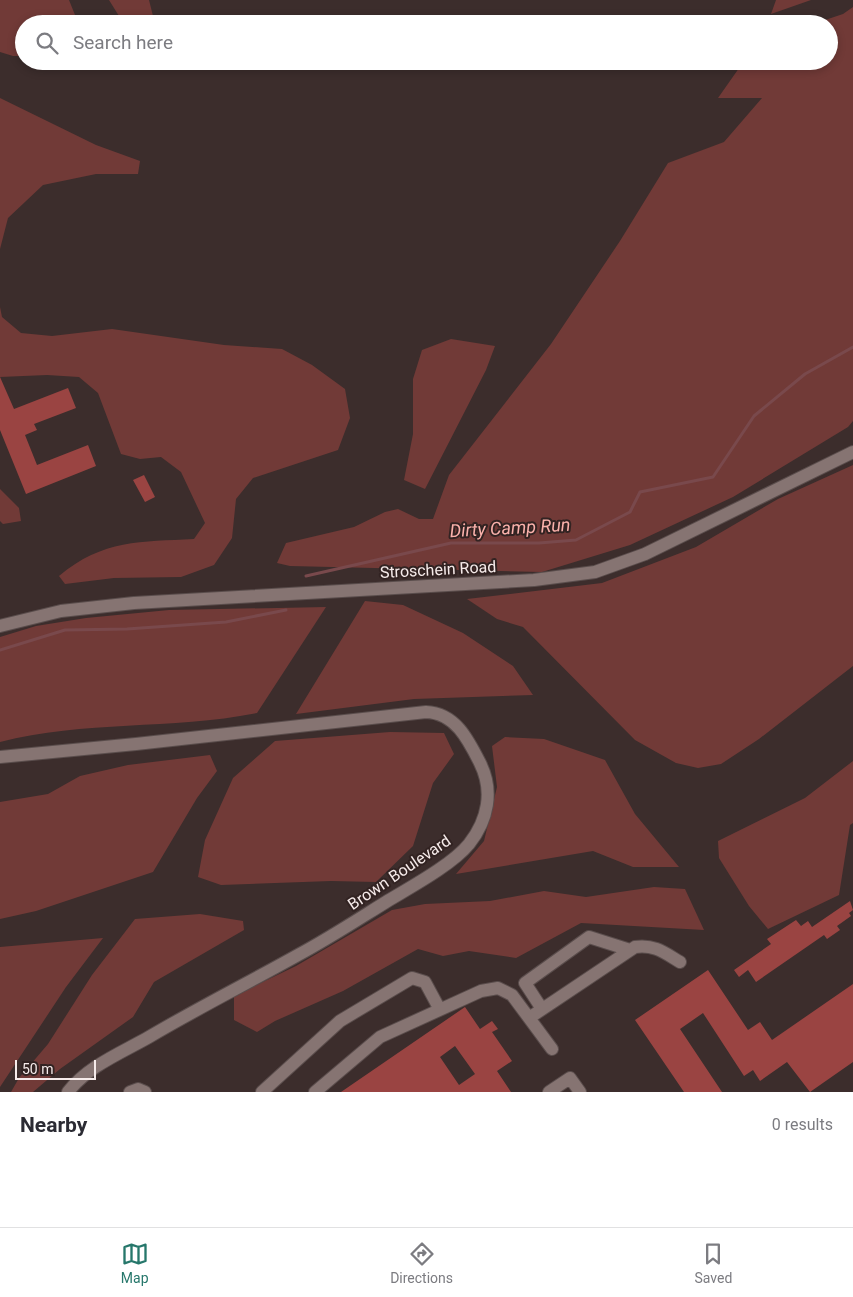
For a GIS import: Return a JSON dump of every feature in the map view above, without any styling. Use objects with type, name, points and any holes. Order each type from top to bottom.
[{"type":"street","name":"Stroschein Road","points":[[0,626],[60,611],[117,605],[534,580],[595,572],[628,562],[686,536],[853,452]]},
{"type":"street","name":"Brown Boulevard","points":[[0,757],[437,712],[447,717],[467,738],[481,765],[488,788],[488,809],[480,828],[468,846],[444,865],[300,954],[176,1021],[90,1071],[68,1092]]},
{"type":"street","points":[[542,1009],[525,983],[589,937],[630,950]]},
{"type":"street","points":[[529,1018],[630,950],[644,946],[658,948],[680,962]]},
{"type":"street","points":[[262,1092],[340,1021],[412,978],[425,982],[439,1008]]},
{"type":"street","points":[[315,1092],[380,1037],[481,990],[498,988],[512,994],[552,1049]]},
{"type":"street","points":[[550,1092],[570,1078],[580,1092]]},
{"type":"street","points":[[130,1092],[138,1089],[145,1092]]},
{"type":"shaded area","points":[[0,0],[69,0],[75,15],[15,15],[15,56],[0,52]]},
{"type":"shaded area","points":[[109,0],[149,0],[153,15],[118,15]]},
{"type":"shaded area","points":[[776,0],[811,0],[771,14]]},
{"type":"shaded area","points":[[853,7],[853,421],[848,427],[733,497],[630,545],[542,572],[290,566],[277,563],[286,543],[354,527],[385,512],[398,509],[419,519],[433,519],[449,475],[551,344],[620,241],[668,163],[724,142],[762,98],[718,98],[738,70],[838,70],[838,16]]},
{"type":"shaded area","points":[[0,98],[96,145],[140,161],[138,174],[96,174],[43,185],[8,218],[0,249]]},
{"type":"shaded area","points":[[0,307],[2,317],[21,333],[52,336],[112,329],[224,345],[282,349],[312,365],[345,389],[350,418],[338,450],[253,478],[236,499],[232,538],[214,565],[181,577],[114,578],[65,584],[59,576],[91,555],[107,549],[140,542],[194,539],[205,523],[181,472],[161,457],[140,459],[121,454],[98,393],[79,377],[47,375],[0,377]]},
{"type":"shaded area","points":[[451,339],[495,346],[486,370],[425,489],[404,480],[413,434],[413,379],[422,350]]},
{"type":"shaded area","points":[[853,465],[853,666],[759,739],[721,764],[698,768],[676,763],[635,740],[523,627],[497,619],[467,599],[602,583],[696,547],[778,499]]},
{"type":"shaded area","points":[[0,489],[19,508],[21,521],[3,524],[0,521]]},
{"type":"shaded area","points":[[365,601],[403,605],[463,633],[513,666],[533,695],[414,699],[296,714]]},
{"type":"shaded area","points":[[326,607],[257,713],[193,722],[64,731],[0,742],[0,637],[36,626],[86,618],[169,610]]},
{"type":"shaded area","points":[[390,732],[444,733],[454,754],[433,783],[413,846],[376,882],[331,881],[221,885],[198,877],[205,840],[233,778],[275,741]]},
{"type":"shaded area","points":[[505,737],[544,739],[605,760],[635,814],[679,867],[633,867],[593,851],[456,874],[484,841],[497,787],[492,746]]},
{"type":"shaded area","points":[[210,755],[217,771],[197,798],[153,872],[36,911],[0,919],[0,802],[48,794],[80,776],[128,765]]},
{"type":"shaded area","points":[[853,761],[853,823],[850,825],[839,895],[768,929],[749,906],[719,858],[718,841],[805,798]]},
{"type":"shaded area","points":[[654,887],[685,889],[704,930],[581,923],[516,958],[469,951],[443,956],[418,949],[343,991],[275,1021],[257,1032],[234,1020],[234,996],[296,966],[392,910],[425,904],[490,901],[544,891],[586,897]]},
{"type":"shaded area","points":[[200,914],[243,921],[244,930],[154,982],[133,1017],[60,1069],[33,1092],[11,1092],[19,1078],[48,1044],[92,975],[135,919]]},
{"type":"shaded area","points":[[103,938],[66,987],[0,1087],[0,947]]},
{"type":"building","points":[[0,377],[14,409],[68,388],[76,408],[34,424],[37,430],[25,435],[37,465],[88,445],[96,466],[26,494],[0,430]]},
{"type":"building","points":[[144,475],[155,497],[145,502],[133,480]]},
{"type":"building","points":[[850,901],[853,910],[849,913],[851,916],[837,926],[840,930],[827,939],[824,935],[756,982],[748,970],[739,977],[734,970],[771,944],[767,939],[796,920],[801,926],[808,921],[812,927]]},
{"type":"building","points":[[708,970],[748,1030],[760,1022],[772,1040],[853,984],[853,1062],[810,1092],[787,1062],[760,1081],[753,1070],[744,1076],[703,1013],[680,1029],[722,1092],[684,1092],[635,1020]]},
{"type":"building","points":[[465,1007],[480,1029],[492,1021],[498,1029],[492,1032],[512,1061],[497,1071],[511,1092],[341,1092]],"holes":[[[455,1046],[475,1074],[459,1085],[440,1057]]]},
{"type":"waterway","name":"Dirty Camp Run","points":[[306,576],[451,543],[539,543],[576,540],[630,512],[640,492],[713,477],[754,416],[805,374],[853,347]]},
{"type":"waterway","name":"Dirty Camp Run","points":[[0,650],[65,630],[127,629],[226,622],[286,610]]}]
